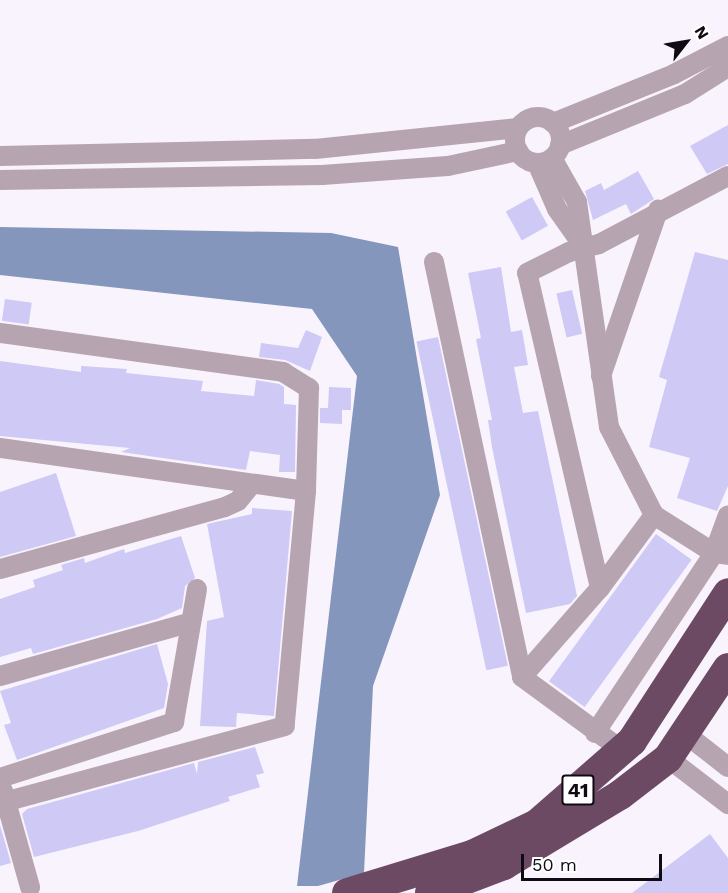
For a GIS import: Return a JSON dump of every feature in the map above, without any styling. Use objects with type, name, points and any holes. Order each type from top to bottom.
[{"type":"highway","name":"41","points":[[350,892],[472,855],[537,824],[623,751],[728,593]]},
{"type":"highway","name":"41","points":[[430,893],[504,865],[557,836],[668,758],[687,735],[728,668]]},
{"type":"street","points":[[0,156],[315,149],[518,128],[538,117],[553,123],[666,78],[728,46]]},
{"type":"street","points":[[0,180],[322,175],[448,166],[518,151],[550,155],[685,94],[728,67]]},
{"type":"street","points":[[553,123],[550,155],[557,209],[584,248],[599,382],[609,427],[654,515],[721,554]]},
{"type":"street","points":[[518,128],[518,151]]},
{"type":"street","points":[[600,588],[527,273],[532,267],[599,244],[658,210],[728,176]]},
{"type":"street","points":[[599,382],[658,210]]},
{"type":"street","points":[[434,262],[522,677],[595,733],[623,751]]},
{"type":"street","points":[[0,333],[283,372],[309,388],[306,491],[285,724],[2,796],[30,887]]},
{"type":"street","points":[[0,448],[306,491]]},
{"type":"street","points":[[0,459],[23,452]]},
{"type":"street","points":[[0,569],[225,507],[238,501],[251,485]]},
{"type":"street","points":[[522,677],[600,588],[654,515]]},
{"type":"street","points":[[595,733],[721,554],[728,515]]},
{"type":"street","points":[[0,778],[174,722],[177,717],[188,623],[197,589]]},
{"type":"street","points":[[0,676],[188,623]]},
{"type":"street","points":[[687,735],[728,767]]},
{"type":"street","points":[[668,758],[728,804]]},
{"type":"water","points":[[0,227],[331,233],[398,247],[440,495],[373,686],[364,873],[318,886],[297,886],[357,376],[312,309],[0,275]]},
{"type":"building","points":[[728,125],[728,164],[707,174],[690,146]]},
{"type":"building","points":[[638,171],[654,199],[631,214],[626,204],[593,220],[585,191],[601,183],[604,190]]},
{"type":"building","points":[[532,197],[548,226],[522,240],[506,212]]},
{"type":"building","points":[[695,252],[728,260],[728,486],[717,511],[677,498],[690,458],[649,447],[667,380],[659,377]]},
{"type":"building","points":[[501,267],[511,332],[522,330],[528,365],[514,367],[523,413],[538,411],[577,596],[570,604],[526,613],[492,447],[488,420],[492,420],[476,339],[481,338],[468,273]]},
{"type":"building","points":[[572,290],[582,334],[567,337],[556,294]]},
{"type":"building","points":[[5,299],[32,303],[29,325],[2,321]]},
{"type":"building","points":[[306,330],[322,337],[310,371],[285,360],[259,357],[261,343],[298,348]]},
{"type":"building","points":[[438,337],[508,666],[486,670],[416,342]]},
{"type":"building","points":[[0,361],[81,372],[81,366],[127,369],[126,373],[203,381],[201,391],[254,396],[256,380],[279,384],[284,387],[284,404],[296,405],[295,472],[279,472],[280,455],[250,451],[246,470],[121,452],[130,448],[0,436]]},
{"type":"building","points":[[329,387],[351,388],[351,410],[342,410],[342,424],[320,423],[320,408],[328,408]]},
{"type":"building","points":[[56,473],[76,536],[0,557],[0,492]]},
{"type":"building","points":[[252,508],[292,511],[274,716],[237,713],[236,727],[200,726],[207,621],[224,617],[207,524],[252,514]]},
{"type":"building","points":[[656,534],[692,560],[585,707],[549,681]]},
{"type":"building","points":[[181,536],[195,578],[185,586],[182,608],[157,619],[33,654],[31,648],[0,657],[0,599],[35,587],[33,580],[63,570],[61,565],[84,558],[85,563],[124,549],[125,553]]},
{"type":"building","points":[[157,644],[168,684],[164,708],[17,760],[4,725],[11,723],[0,691]]},
{"type":"building","points":[[255,747],[264,773],[256,775],[260,787],[228,797],[230,801],[138,831],[34,857],[22,814],[27,809],[194,763],[197,774],[198,762]]},
{"type":"building","points":[[0,825],[11,863],[0,866]]},
{"type":"building","points":[[710,834],[728,858],[728,893],[632,893]]}]
